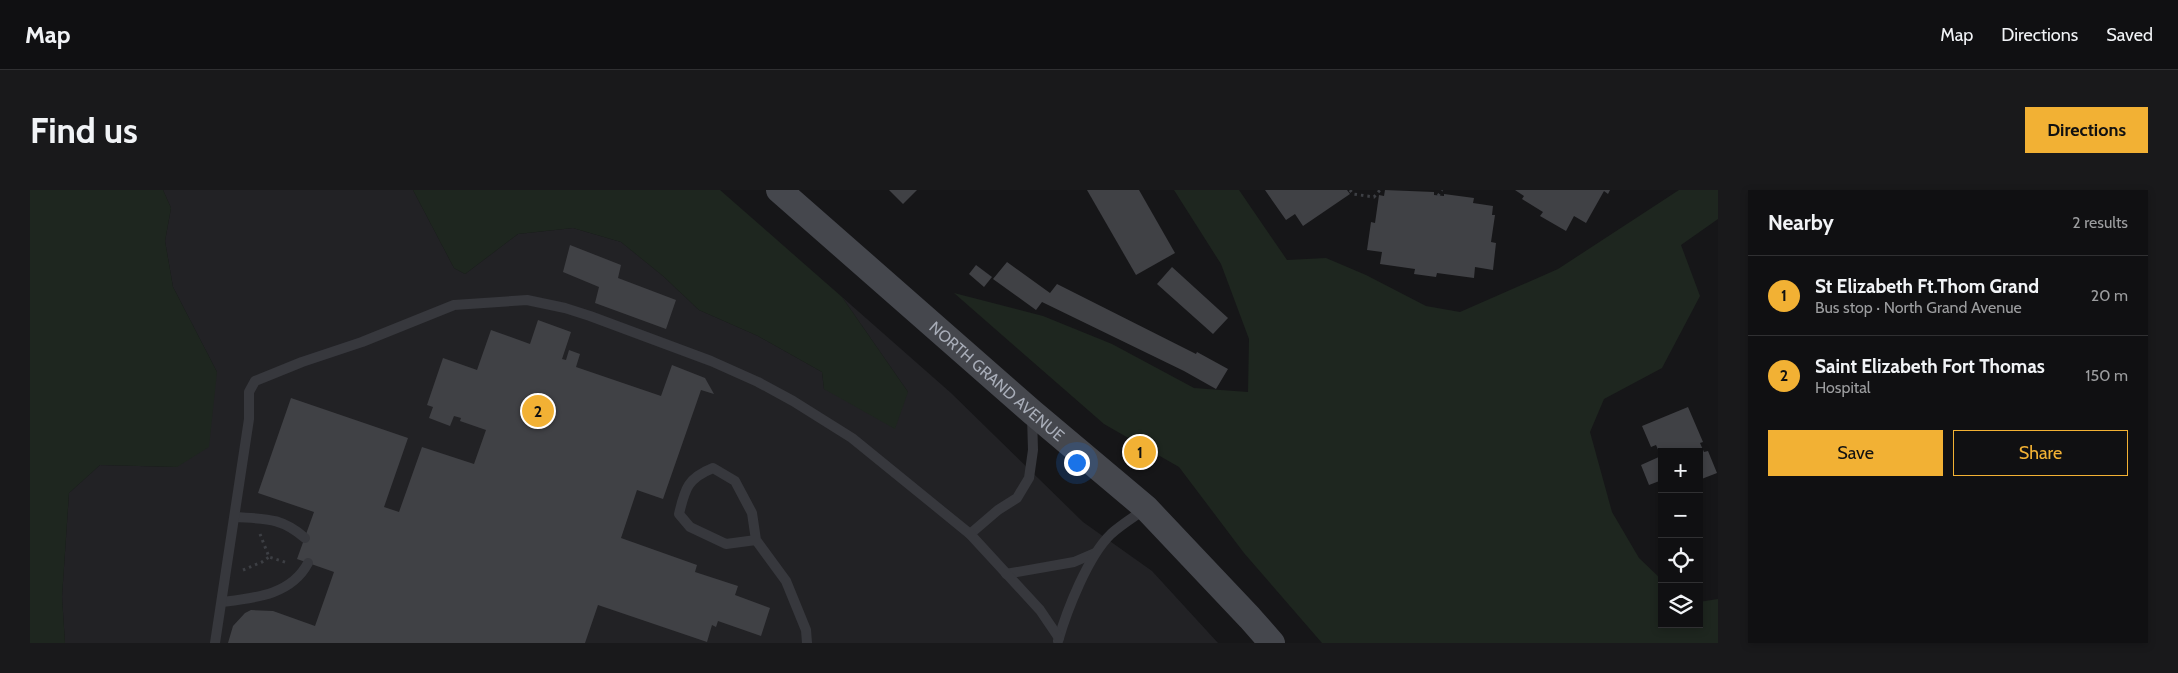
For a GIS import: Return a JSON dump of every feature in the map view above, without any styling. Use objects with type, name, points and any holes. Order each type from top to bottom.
[{"type":"main road","name":"NORTH GRAND AVENUE","points":[[779,190],[1032,412],[1146,508],[1272,643]]},
{"type":"lane","points":[[214,643],[226,578],[250,419],[250,392],[255,381],[302,362],[362,342],[454,305],[527,300],[565,308],[615,324],[711,361],[758,382],[793,401],[852,438],[970,534],[1040,610],[1058,640]]},
{"type":"lane","points":[[970,534],[998,510],[1017,498],[1029,478],[1033,450],[1032,412]]},
{"type":"lane","points":[[756,540],[726,544],[690,527],[679,514],[684,493],[697,475],[713,468],[735,481],[752,514],[756,540],[786,581],[806,630],[807,643]]},
{"type":"lane","points":[[1058,640],[1070,607],[1095,553],[1111,534],[1146,508]]},
{"type":"lane","points":[[235,517],[271,519],[291,526],[305,538]]},
{"type":"lane","points":[[1006,574],[1074,562],[1095,553]]},
{"type":"lane","points":[[222,602],[253,598],[284,589],[301,575],[306,566]]},
{"type":"path","points":[[1350,190],[1353,194],[1374,197],[1380,190]]},
{"type":"path","points":[[1438,196],[1442,190]]},
{"type":"path","points":[[253,518],[269,557]]},
{"type":"path","points":[[226,578],[269,557],[306,566]]},
{"type":"shaded area","points":[[30,190],[163,190],[171,208],[165,241],[173,287],[217,372],[209,447],[177,467],[100,465],[69,493],[62,597],[65,643],[30,643]]},
{"type":"shaded area","points":[[163,190],[413,190],[454,268],[465,274],[518,234],[573,228],[621,242],[663,276],[699,310],[758,336],[822,372],[824,389],[908,392],[842,297],[951,393],[1083,522],[1152,571],[1218,643],[65,643],[62,597],[69,493],[100,465],[177,467],[217,372],[173,287],[165,241],[171,208]]},
{"type":"shaded area","points":[[413,190],[720,190],[842,297],[908,392],[895,429],[824,389],[822,372],[758,336],[699,310],[663,276],[621,242],[573,228],[518,234],[465,274],[454,268]]},
{"type":"shaded area","points":[[1174,190],[1239,190],[1287,260],[1326,258],[1366,275],[1426,306],[1460,312],[1558,269],[1679,190],[1718,190],[1718,219],[1681,245],[1700,296],[1662,368],[1604,399],[1590,432],[1612,512],[1639,558],[1658,576],[1658,628],[1703,628],[1703,601],[1718,599],[1718,643],[1322,643],[1244,553],[1179,467],[1104,424],[954,293],[1043,316],[1112,344],[1194,388],[1248,392],[1249,339],[1221,264]]},
{"type":"building","points":[[889,190],[917,190],[903,204]]},
{"type":"building","points":[[1087,190],[1139,190],[1175,253],[1136,275]]},
{"type":"building","points":[[1265,190],[1347,190],[1350,194],[1303,226],[1295,214],[1286,220]]},
{"type":"building","points":[[1385,190],[1434,192],[1434,195],[1444,196],[1444,194],[1474,198],[1473,203],[1493,206],[1492,215],[1495,215],[1491,242],[1496,243],[1493,270],[1475,267],[1474,278],[1437,273],[1436,277],[1414,274],[1415,269],[1380,264],[1382,252],[1367,250],[1371,222],[1375,223],[1379,195],[1384,196]]},
{"type":"building","points":[[1515,190],[1610,190],[1608,194],[1604,191],[1586,223],[1574,216],[1566,231],[1540,216],[1543,212],[1522,199],[1524,196]]},
{"type":"building","points":[[570,245],[621,265],[618,278],[676,300],[666,329],[595,303],[599,287],[563,272]]},
{"type":"building","points":[[1007,262],[1050,293],[1057,284],[1228,369],[1216,389],[1184,371],[1042,302],[1036,310],[993,279]]},
{"type":"building","points":[[976,265],[992,277],[984,287],[969,274]]},
{"type":"building","points":[[1172,267],[1228,318],[1213,334],[1157,284]]},
{"type":"building","points":[[538,320],[571,332],[562,359],[566,360],[569,350],[580,354],[576,367],[661,396],[672,365],[705,378],[714,394],[701,390],[663,499],[637,490],[621,538],[697,565],[695,572],[738,586],[735,595],[770,608],[761,636],[718,621],[716,627],[712,625],[707,642],[598,605],[585,643],[228,643],[233,626],[245,613],[251,610],[273,611],[315,626],[334,572],[297,559],[314,512],[258,493],[291,398],[408,438],[384,507],[399,512],[422,447],[474,464],[486,430],[460,421],[461,418],[454,416],[450,426],[429,418],[433,407],[427,405],[443,358],[477,370],[491,330],[530,344]]},
{"type":"building","points":[[1688,407],[1703,442],[1700,443],[1702,448],[1658,449],[1656,445],[1651,447],[1642,426]]},
{"type":"building","points":[[1703,450],[1704,452],[1708,451],[1717,473],[1703,478]]},
{"type":"building","points":[[1658,457],[1658,482],[1649,485],[1641,465]]},
{"type":"place","name":"Saint Elizabeth Fort Thomas","points":[[538,411]]},
{"type":"place","name":"St Elizabeth Ft.Thom Grand","points":[[1140,452]]}]
